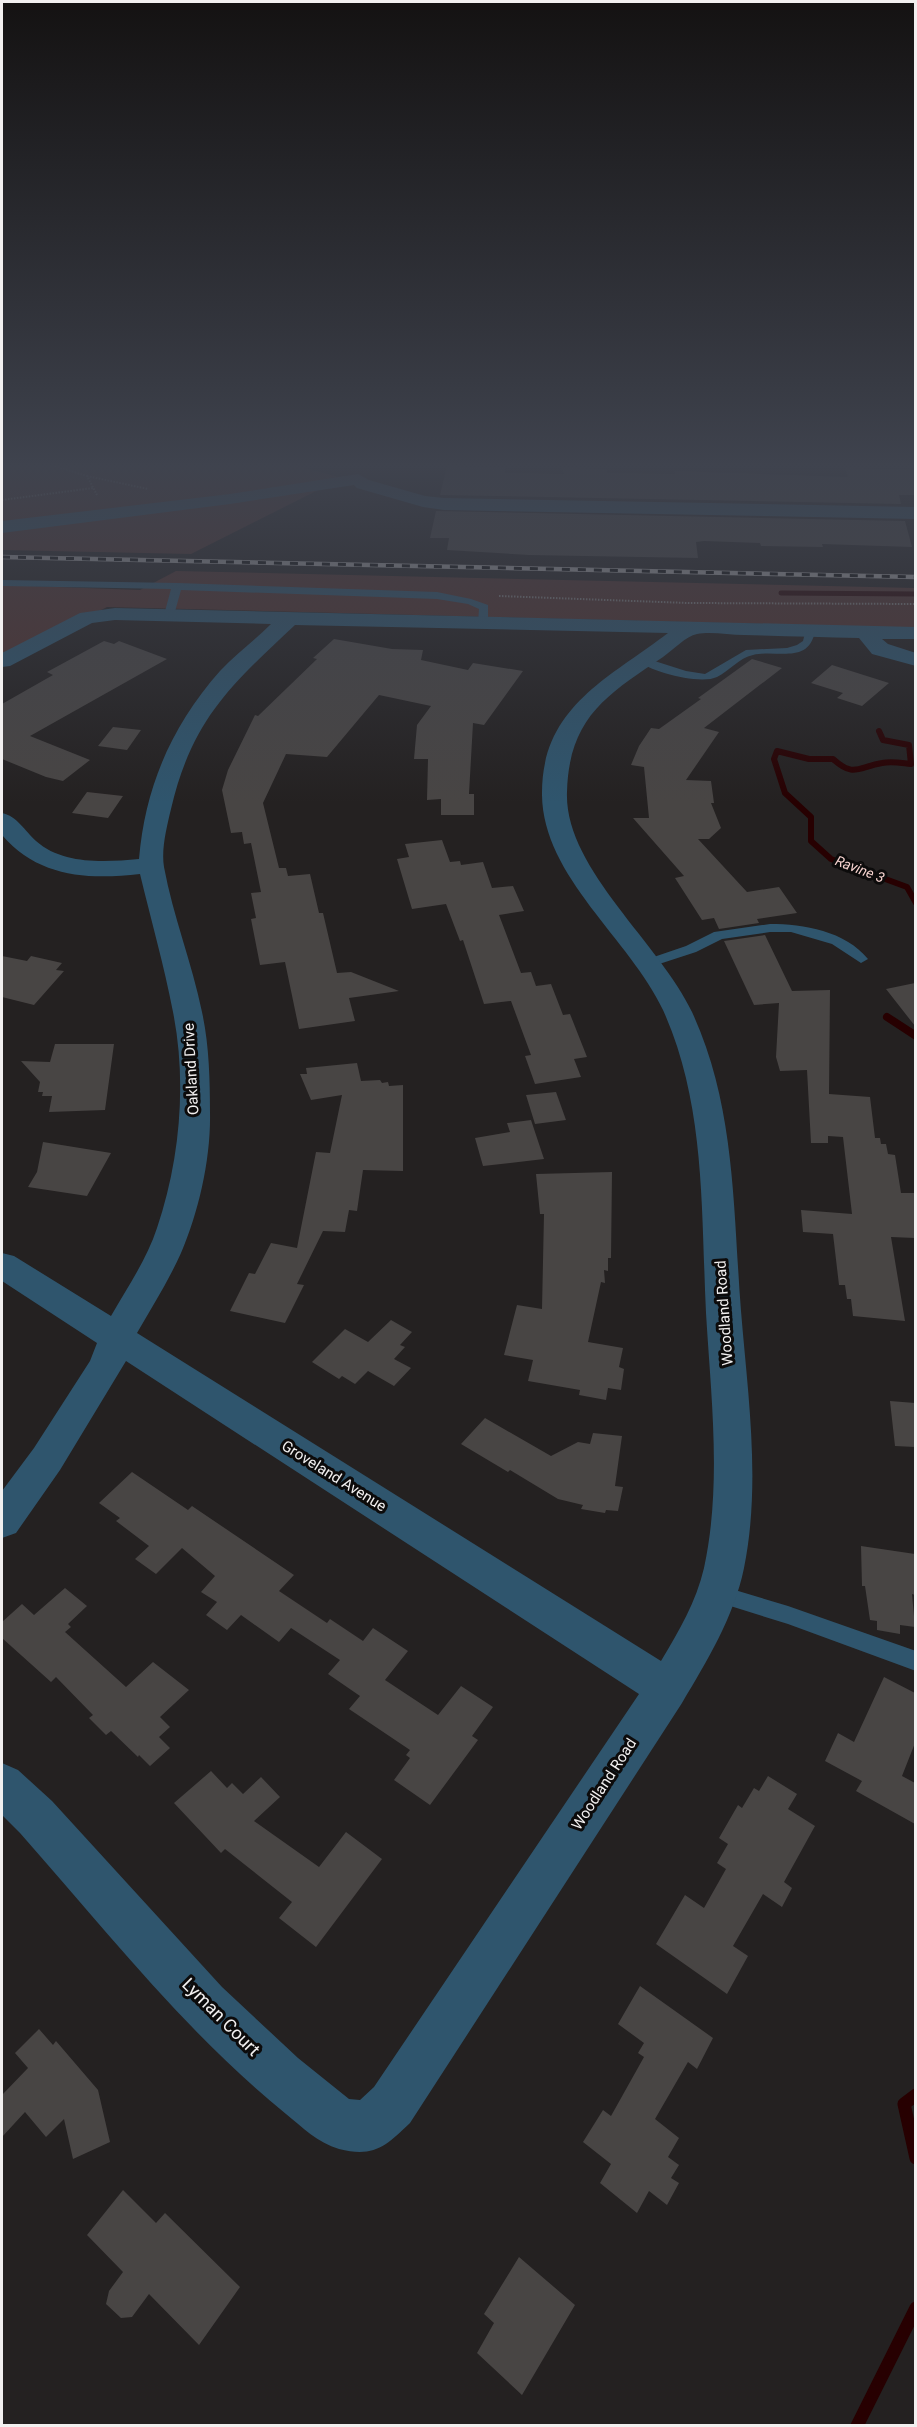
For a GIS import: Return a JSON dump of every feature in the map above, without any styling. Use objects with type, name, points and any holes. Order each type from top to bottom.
[{"type":"street","points":[[2,661],[87,617],[104,614],[915,633]]},
{"type":"street","name":"Oakland Drive","points":[[2,1521],[47,1459],[106,1366],[117,1337],[163,1255],[174,1228],[190,1161],[195,1114],[192,1053],[188,1013],[151,865],[154,827],[166,779],[196,716],[229,675],[290,618]]},
{"type":"street","name":"Woodland Road","points":[[447,2022],[667,1689],[702,1632],[724,1570],[733,1513],[731,1439],[712,1128],[699,1068],[671,998],[650,963],[574,867],[556,819],[553,796],[558,756],[568,731],[591,699],[628,669],[670,644],[690,627]]},
{"type":"street","points":[[866,632],[880,649],[915,660]]},
{"type":"street","points":[[2,820],[33,852],[66,864],[101,868],[151,865]]},
{"type":"street","name":"Groveland Avenue","points":[[2,1265],[616,1654],[667,1689]]},
{"type":"street","name":"Lyman Court","points":[[2,1785],[36,1817],[205,2004],[280,2076],[339,2123],[369,2127],[392,2105],[447,2022]]},
{"type":"lane","points":[[2,583],[177,586],[411,595],[472,600],[484,607],[483,622]]},
{"type":"lane","points":[[169,615],[177,586]]},
{"type":"lane","points":[[642,660],[705,677],[750,652],[784,652],[798,649],[808,642],[810,631]]},
{"type":"lane","points":[[650,963],[692,949],[719,935],[770,928],[791,928],[837,941],[861,959]]},
{"type":"lane","points":[[715,1593],[788,1615],[915,1661]]},
{"type":"path","points":[[472,600],[484,596],[688,603],[915,604]]},
{"type":"shaded area","points":[[164,577],[448,577],[915,588],[915,628],[107,607],[2,661],[2,585],[140,590]]},
{"type":"building","points":[[334,639],[392,649],[423,650],[421,660],[468,670],[473,663],[523,671],[484,725],[473,723],[469,794],[474,794],[474,815],[441,815],[441,799],[427,800],[428,759],[414,759],[417,725],[431,706],[379,695],[327,757],[286,754],[263,803],[279,868],[286,868],[288,876],[310,874],[319,913],[323,913],[337,973],[351,972],[399,991],[349,998],[355,1021],[299,1029],[285,962],[260,965],[251,919],[256,918],[251,893],[261,892],[251,843],[244,844],[242,832],[231,833],[222,790],[228,770],[255,715],[258,716],[317,659],[313,658]]},
{"type":"building","points":[[104,641],[114,644],[119,641],[167,659],[30,736],[90,760],[63,781],[46,777],[2,759],[2,704],[53,675],[47,672]]},
{"type":"building","points":[[752,659],[782,668],[704,728],[719,732],[686,780],[711,781],[714,803],[711,803],[721,828],[709,839],[698,839],[747,892],[779,887],[797,913],[757,919],[759,923],[719,929],[714,918],[702,920],[675,878],[684,876],[633,818],[649,818],[644,767],[631,765],[639,746],[651,728],[659,729]]},
{"type":"building","points":[[832,665],[889,683],[862,706],[837,698],[843,693],[811,683]]},
{"type":"building","points":[[113,727],[141,730],[127,750],[98,746]]},
{"type":"building","points":[[87,792],[123,796],[108,818],[72,813]]},
{"type":"building","points":[[442,840],[450,862],[460,861],[461,865],[483,862],[492,888],[513,886],[524,911],[499,915],[521,973],[531,972],[536,986],[551,984],[563,1015],[570,1014],[587,1057],[574,1059],[581,1077],[535,1084],[525,1056],[531,1055],[511,1001],[484,1004],[463,940],[460,941],[446,904],[412,909],[397,859],[409,857],[405,844]]},
{"type":"building","points":[[765,935],[792,991],[830,990],[829,1094],[870,1097],[875,1138],[880,1138],[881,1144],[886,1144],[888,1154],[895,1155],[901,1193],[915,1193],[915,1238],[891,1237],[905,1321],[853,1316],[851,1299],[847,1299],[845,1285],[839,1285],[833,1234],[803,1232],[801,1210],[852,1214],[843,1137],[828,1136],[828,1143],[811,1143],[807,1070],[780,1071],[776,1057],[779,1003],[754,1005],[724,941]]},
{"type":"building","points":[[2,956],[27,961],[31,956],[62,963],[56,970],[64,971],[34,1005],[2,997]]},
{"type":"building","points":[[915,983],[915,1026],[886,989]]},
{"type":"building","points":[[55,1044],[114,1044],[105,1110],[49,1112],[52,1096],[42,1096],[43,1092],[38,1092],[40,1082],[21,1061],[50,1062]]},
{"type":"building","points":[[357,1063],[361,1081],[380,1080],[382,1083],[388,1082],[389,1086],[403,1085],[403,1171],[363,1170],[357,1211],[349,1210],[345,1232],[323,1231],[297,1284],[304,1285],[285,1323],[230,1311],[249,1273],[255,1274],[271,1243],[297,1248],[316,1152],[330,1153],[342,1095],[311,1100],[300,1074],[307,1074],[306,1068]]},
{"type":"building","points":[[556,1092],[566,1120],[535,1124],[526,1095]]},
{"type":"building","points":[[531,1120],[544,1159],[483,1166],[475,1138],[510,1132],[507,1123]]},
{"type":"building","points":[[43,1142],[111,1153],[87,1196],[28,1187],[37,1172]]},
{"type":"building","points":[[612,1172],[611,1258],[608,1258],[608,1271],[604,1270],[605,1283],[601,1282],[588,1342],[623,1348],[619,1367],[624,1369],[621,1390],[608,1388],[606,1400],[579,1395],[580,1390],[528,1381],[533,1360],[504,1355],[517,1305],[542,1309],[544,1214],[540,1214],[536,1174]]},
{"type":"building","points":[[391,1320],[412,1332],[400,1345],[405,1347],[394,1359],[411,1368],[394,1386],[368,1371],[355,1384],[342,1376],[339,1379],[312,1362],[345,1329],[368,1342]]},
{"type":"building","points":[[890,1401],[915,1403],[915,1447],[895,1446]]},
{"type":"building","points":[[485,1418],[551,1456],[578,1442],[590,1444],[593,1433],[622,1436],[615,1486],[623,1487],[618,1511],[606,1510],[605,1513],[581,1509],[583,1505],[558,1499],[461,1444]]},
{"type":"building","points":[[132,1472],[188,1510],[192,1506],[294,1575],[279,1591],[327,1623],[330,1619],[363,1641],[373,1628],[408,1651],[385,1680],[438,1715],[461,1686],[493,1707],[472,1736],[478,1740],[430,1805],[394,1780],[410,1758],[406,1755],[410,1750],[349,1709],[360,1696],[328,1674],[340,1660],[291,1628],[279,1642],[241,1615],[227,1630],[206,1615],[217,1602],[201,1592],[215,1576],[182,1548],[156,1574],[135,1559],[149,1546],[116,1521],[120,1518],[99,1503]]},
{"type":"building","points":[[861,1546],[915,1554],[915,1595],[912,1594],[915,1627],[900,1625],[900,1634],[877,1630],[877,1621],[870,1620],[865,1586],[862,1586]]},
{"type":"building","points":[[65,1588],[87,1606],[68,1624],[71,1627],[65,1632],[126,1687],[153,1662],[189,1690],[160,1717],[170,1727],[159,1737],[170,1748],[150,1766],[111,1731],[106,1735],[89,1718],[93,1715],[56,1677],[51,1682],[2,1638],[2,1622],[22,1604],[34,1615]]},
{"type":"building","points":[[884,1677],[915,1693],[915,1743],[902,1776],[915,1783],[915,1824],[856,1791],[862,1781],[825,1761],[838,1733],[854,1742]]},
{"type":"building","points":[[211,1771],[227,1788],[232,1783],[243,1794],[261,1777],[280,1797],[254,1821],[319,1867],[346,1832],[382,1859],[316,1947],[279,1918],[292,1902],[225,1849],[221,1853],[174,1803]]},
{"type":"building","points":[[768,1776],[797,1794],[788,1809],[815,1826],[784,1882],[792,1888],[782,1907],[763,1894],[733,1946],[748,1956],[727,1994],[656,1944],[685,1895],[704,1908],[726,1869],[717,1863],[728,1844],[719,1838],[738,1805],[742,1808],[754,1788],[759,1791]]},
{"type":"building","points":[[640,1986],[713,2038],[697,2069],[688,2062],[655,2119],[679,2138],[668,2157],[679,2165],[671,2178],[679,2183],[667,2205],[649,2191],[637,2213],[600,2183],[611,2164],[583,2142],[603,2110],[611,2116],[644,2057],[638,2053],[644,2043],[618,2024]]},
{"type":"building","points":[[39,2029],[53,2045],[56,2041],[98,2090],[110,2142],[73,2159],[64,2119],[46,2137],[25,2112],[2,2137],[2,2095],[28,2068],[15,2053]]},
{"type":"building","points":[[123,2190],[156,2223],[165,2213],[240,2287],[199,2345],[149,2294],[132,2317],[121,2318],[106,2304],[109,2291],[123,2272],[87,2235]]},
{"type":"building","points":[[519,2257],[575,2305],[522,2395],[477,2353],[494,2323],[484,2314]]},
{"type":"waterway","points":[[781,593],[916,594]]},
{"type":"waterway","name":"Ravine 3","points":[[879,731],[883,740],[909,745],[911,764],[886,762],[851,770],[833,759],[809,759],[777,751],[774,759],[785,793],[811,817],[811,841],[831,859],[907,887],[916,903]]},
{"type":"waterway","name":"Ravine 3","points":[[887,1017],[916,1036]]},
{"type":"waterway","name":"Ravine 3","points":[[916,2095],[904,2104],[916,2158]]},
{"type":"waterway","name":"Ravine 3","points":[[857,2426],[916,2308]]}]
